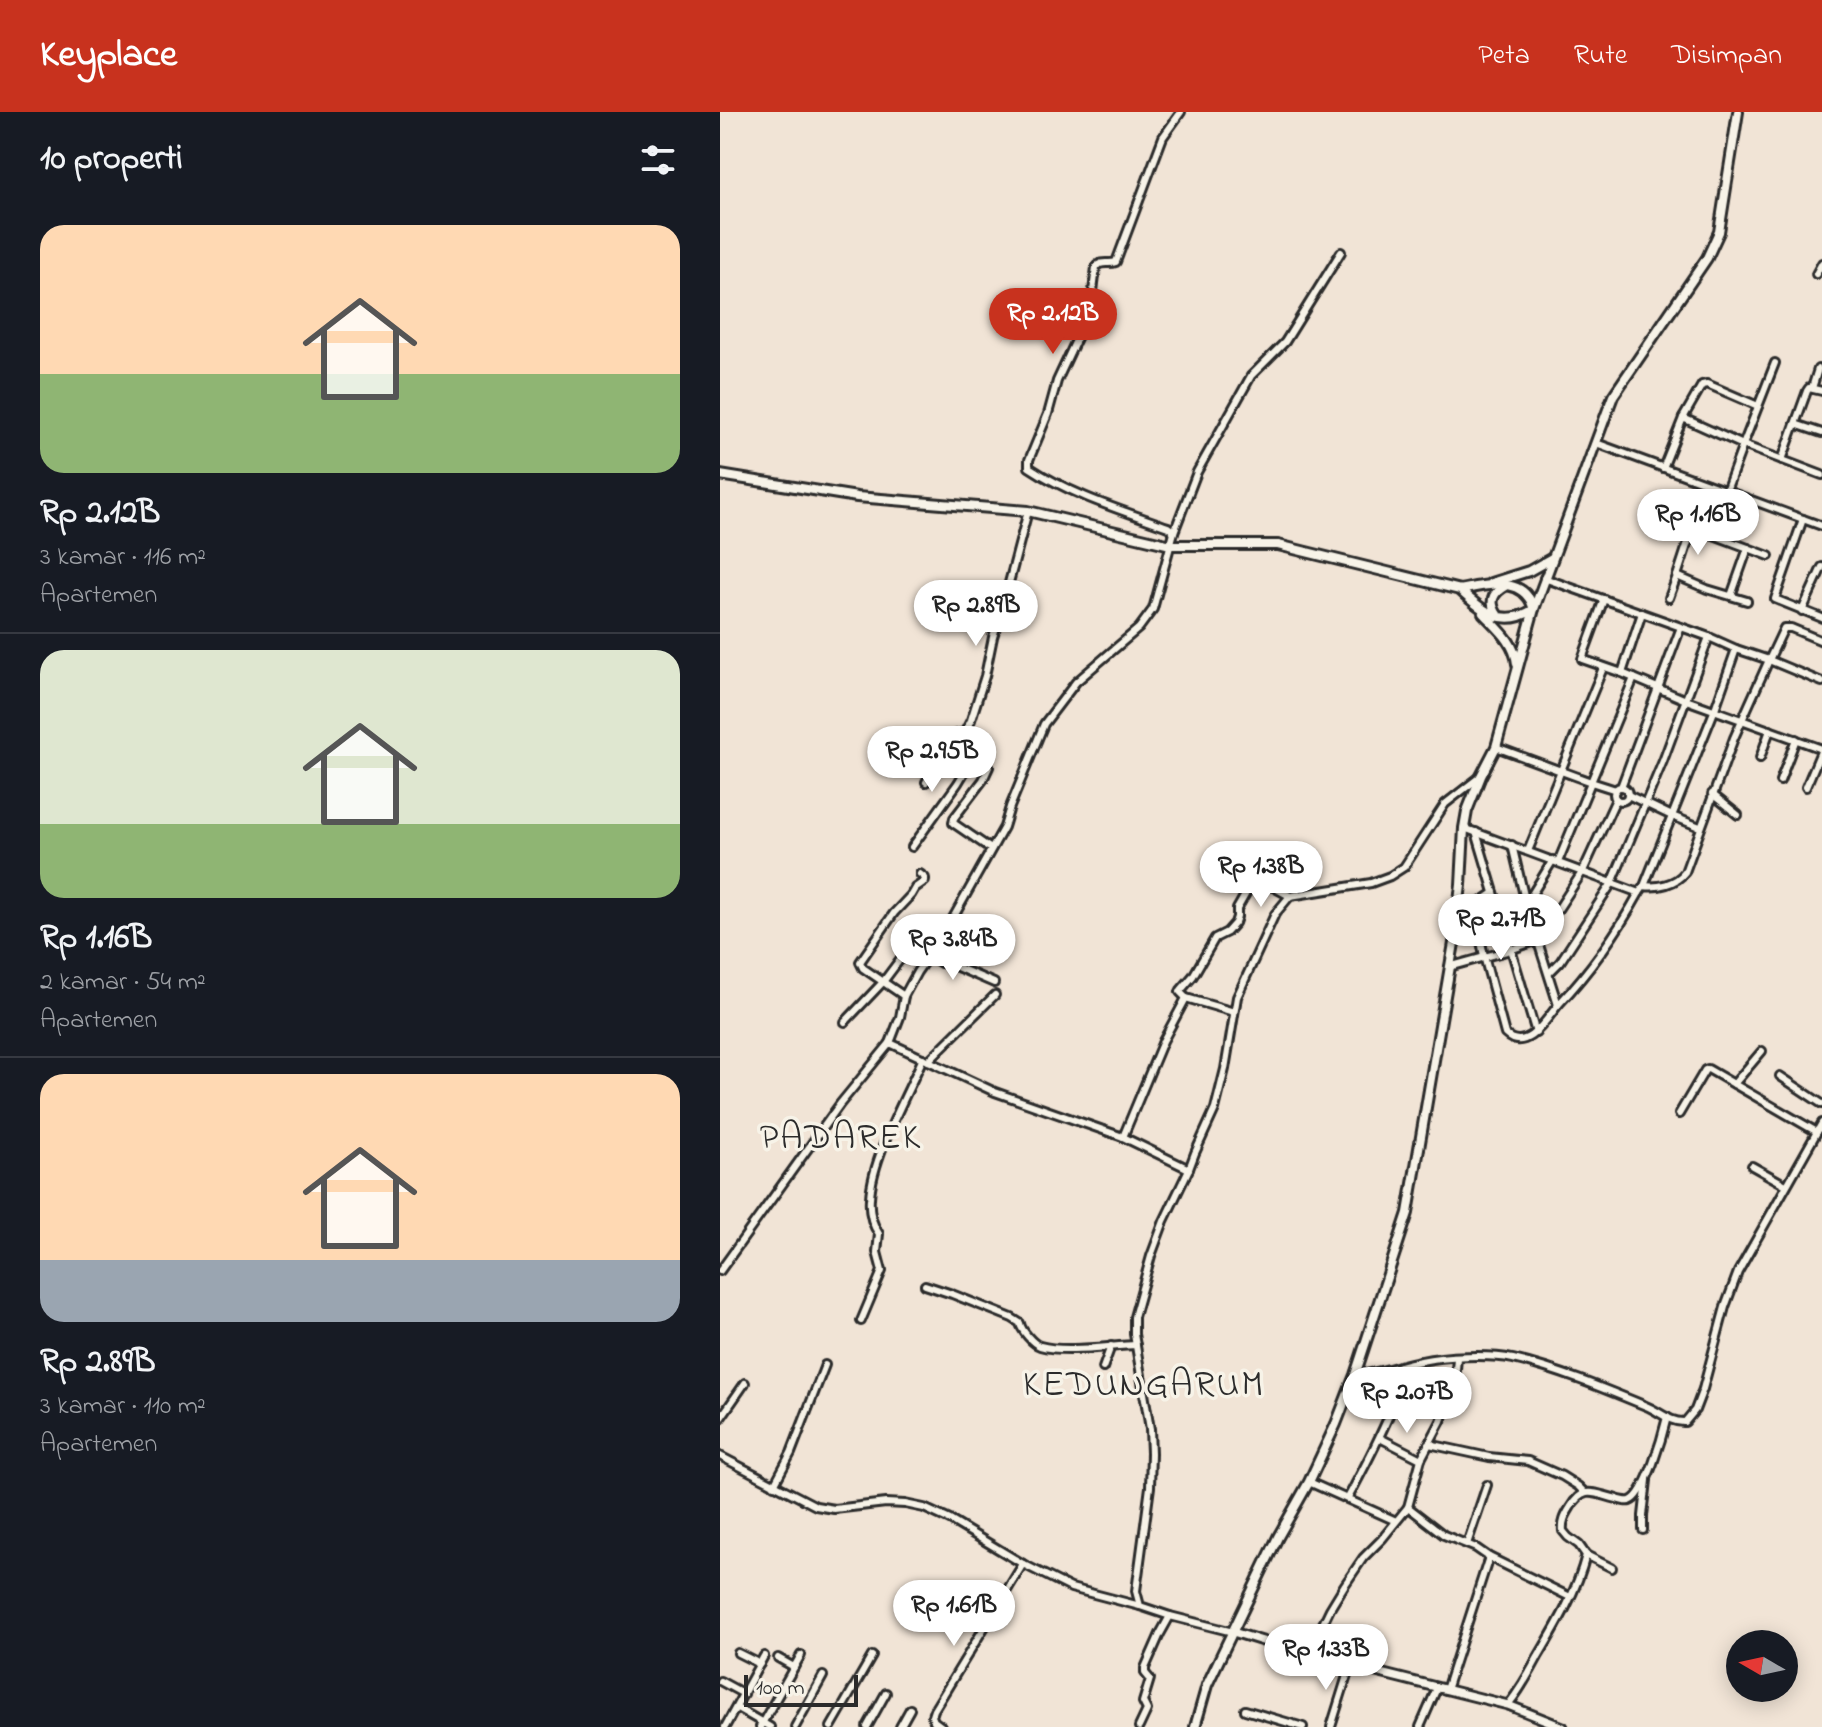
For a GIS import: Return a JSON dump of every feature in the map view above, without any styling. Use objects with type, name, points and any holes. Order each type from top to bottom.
[{"type":"main road","points":[[1195,1727],[1207,1685],[1278,1537],[1309,1482],[1355,1375],[1408,1213],[1454,943],[1467,811],[1496,747],[1544,578],[1613,396],[1707,258],[1719,232],[1738,112]]},
{"type":"main road","points":[[720,475],[857,497],[1028,511],[1171,545],[1278,545],[1460,590],[1529,571],[1552,558]]},
{"type":"main road","points":[[1483,585],[1513,586],[1528,597],[1534,609]]},
{"type":"main road","points":[[1498,616],[1492,608],[1493,599],[1497,590],[1506,585]]},
{"type":"main road","points":[[1460,590],[1510,642],[1516,654],[1517,669]]},
{"type":"main road","points":[[1477,606],[1498,616],[1514,618],[1534,609]]},
{"type":"street","points":[[1174,532],[1051,480],[1029,467],[1029,460],[1048,414],[1057,381],[1091,308],[1096,267],[1101,263],[1116,262],[1163,137],[1181,112]]},
{"type":"street","points":[[720,1271],[840,1104],[890,1043],[904,996],[948,927],[1004,827],[1044,724],[1076,682],[1139,628],[1153,609],[1174,532],[1197,472],[1251,376],[1285,342],[1341,252]]},
{"type":"street","points":[[1816,274],[1822,263]]},
{"type":"street","points":[[1726,491],[1775,363]]},
{"type":"street","points":[[1782,460],[1818,369]]},
{"type":"street","points":[[1663,468],[1683,418],[1702,385],[1707,384],[1758,406]]},
{"type":"street","points":[[1812,388],[1822,391]]},
{"type":"street","points":[[1683,418],[1822,475]]},
{"type":"street","points":[[1795,424],[1822,433]]},
{"type":"street","points":[[1596,443],[1822,526]]},
{"type":"street","points":[[1669,598],[1707,484]]},
{"type":"street","points":[[926,782],[954,735],[965,732],[971,720],[1028,511]]},
{"type":"street","points":[[1803,519],[1775,596],[1776,601],[1822,618]]},
{"type":"street","points":[[1692,527],[1769,556]]},
{"type":"street","points":[[1731,596],[1748,548]]},
{"type":"street","points":[[1802,611],[1822,567]]},
{"type":"street","points":[[1677,576],[1747,601]]},
{"type":"street","points":[[1544,578],[1709,637],[1822,682]]},
{"type":"street","points":[[1604,599],[1582,659],[1822,749],[1806,787]]},
{"type":"street","points":[[1622,673],[1642,613]]},
{"type":"street","points":[[1449,967],[1538,940],[1583,871],[1616,799],[1681,627]]},
{"type":"street","points":[[1644,886],[1655,887],[1681,877],[1685,872],[1742,720],[1784,628],[1822,641]]},
{"type":"street","points":[[1549,973],[1560,962],[1612,883],[1646,804],[1709,637]]},
{"type":"street","points":[[1494,893],[1475,909],[1484,956],[1505,1034],[1510,1039],[1523,1040],[1536,1033],[1575,987],[1644,886],[1736,649]]},
{"type":"street","points":[[1528,851],[1603,668]]},
{"type":"street","points":[[1526,904],[1555,861],[1634,678]]},
{"type":"street","points":[[1760,758],[1770,730]]},
{"type":"street","points":[[959,735],[974,756],[989,767],[953,823],[991,849]]},
{"type":"street","points":[[1780,781],[1796,739]]},
{"type":"street","points":[[1496,747],[1591,782],[1627,790],[1628,795],[1700,827]]},
{"type":"street","points":[[912,847],[974,756]]},
{"type":"street","points":[[1234,1012],[1186,998],[1180,992],[1215,938],[1235,923],[1237,909],[1253,881],[1260,880],[1290,896],[1371,883],[1404,867],[1445,804],[1481,776]]},
{"type":"street","points":[[1712,794],[1738,815]]},
{"type":"street","points":[[1616,799],[1622,801],[1628,795]]},
{"type":"street","points":[[1464,828],[1639,893]]},
{"type":"street","points":[[1476,832],[1536,1033]]},
{"type":"street","points":[[1512,845],[1526,904],[1558,1005]]},
{"type":"street","points":[[904,996],[863,968],[860,962],[894,913],[925,881],[920,874]]},
{"type":"street","points":[[1140,1606],[1136,1591],[1150,1487],[1151,1453],[1134,1317],[1164,1221],[1215,1109],[1237,997],[1275,914],[1290,896]]},
{"type":"street","points":[[929,955],[941,963],[994,983]]},
{"type":"street","points":[[845,1022],[901,958]]},
{"type":"street","points":[[861,1321],[882,1271],[877,1252],[879,1234],[874,1226],[869,1199],[874,1172],[902,1102],[926,1060],[995,995]]},
{"type":"street","points":[[1123,1137],[1163,1041],[1186,998]]},
{"type":"street","points":[[890,1043],[995,1092],[1123,1137],[1189,1169]]},
{"type":"street","points":[[1734,1084],[1762,1051]]},
{"type":"street","points":[[1679,1114],[1707,1069],[1817,1132]]},
{"type":"street","points":[[1780,1076],[1822,1104]]},
{"type":"street","points":[[1355,1375],[1423,1360],[1491,1356],[1528,1363],[1637,1402],[1676,1422],[1685,1422],[1695,1410],[1703,1389],[1725,1307],[1738,1272],[1822,1123]]},
{"type":"street","points":[[1752,1166],[1786,1185]]},
{"type":"street","points":[[925,1285],[1012,1318],[1020,1323],[1021,1330],[1038,1346],[1087,1349],[1136,1345]]},
{"type":"street","points":[[1103,1368],[1111,1346]]},
{"type":"street","points":[[1308,1655],[1344,1586],[1363,1558],[1408,1507],[1421,1459],[1441,1421],[1455,1381],[1457,1358]]},
{"type":"street","points":[[774,1485],[791,1453],[825,1365]]},
{"type":"street","points":[[1348,1498],[1380,1438],[1399,1393],[1400,1366]]},
{"type":"street","points":[[720,1419],[745,1383]]},
{"type":"street","points":[[1612,1568],[1586,1555],[1568,1537],[1562,1528],[1565,1516],[1575,1498],[1584,1492],[1630,1501],[1648,1477],[1667,1417]]},
{"type":"street","points":[[1380,1438],[1421,1459]]},
{"type":"street","points":[[1429,1444],[1489,1457],[1528,1461],[1572,1482],[1584,1492]]},
{"type":"street","points":[[720,1456],[816,1506],[834,1509],[886,1503],[924,1508],[1071,1588],[1308,1655],[1508,1705],[1563,1727]]},
{"type":"street","points":[[1643,1530],[1648,1477]]},
{"type":"street","points":[[1309,1482],[1396,1521]]},
{"type":"street","points":[[1467,1544],[1487,1485]]},
{"type":"street","points":[[1408,1507],[1444,1535],[1570,1597]]},
{"type":"street","points":[[1508,1705],[1521,1689],[1558,1623],[1586,1555]]},
{"type":"street","points":[[1446,1690],[1489,1557]]},
{"type":"street","points":[[942,1727],[934,1721],[934,1710],[1023,1564]]},
{"type":"street","points":[[1139,1727],[1147,1710],[1143,1702],[1150,1678],[1145,1668],[1170,1616]]},
{"type":"street","points":[[738,1653],[760,1664]]},
{"type":"street","points":[[761,1725],[801,1655]]},
{"type":"street","points":[[725,1727],[764,1656]]},
{"type":"street","points":[[831,1727],[872,1656]]},
{"type":"street","points":[[778,1658],[794,1667]]},
{"type":"street","points":[[1331,1727],[1350,1666]]},
{"type":"street","points":[[795,1727],[823,1676]]},
{"type":"street","points":[[720,1681],[744,1694]]},
{"type":"street","points":[[1420,1727],[1437,1688]]},
{"type":"street","points":[[867,1727],[886,1693]]},
{"type":"street","points":[[737,1708],[761,1725],[770,1727]]},
{"type":"street","points":[[900,1727],[910,1709]]},
{"type":"street","points":[[1245,1710],[1303,1727]]},
{"type":"street","points":[[720,1714],[730,1719]]},
{"type":"district","name":"PADAREK","points":[[841,1135]]},
{"type":"district","name":"KEDUNGARUM","points":[[1144,1382]]}]
